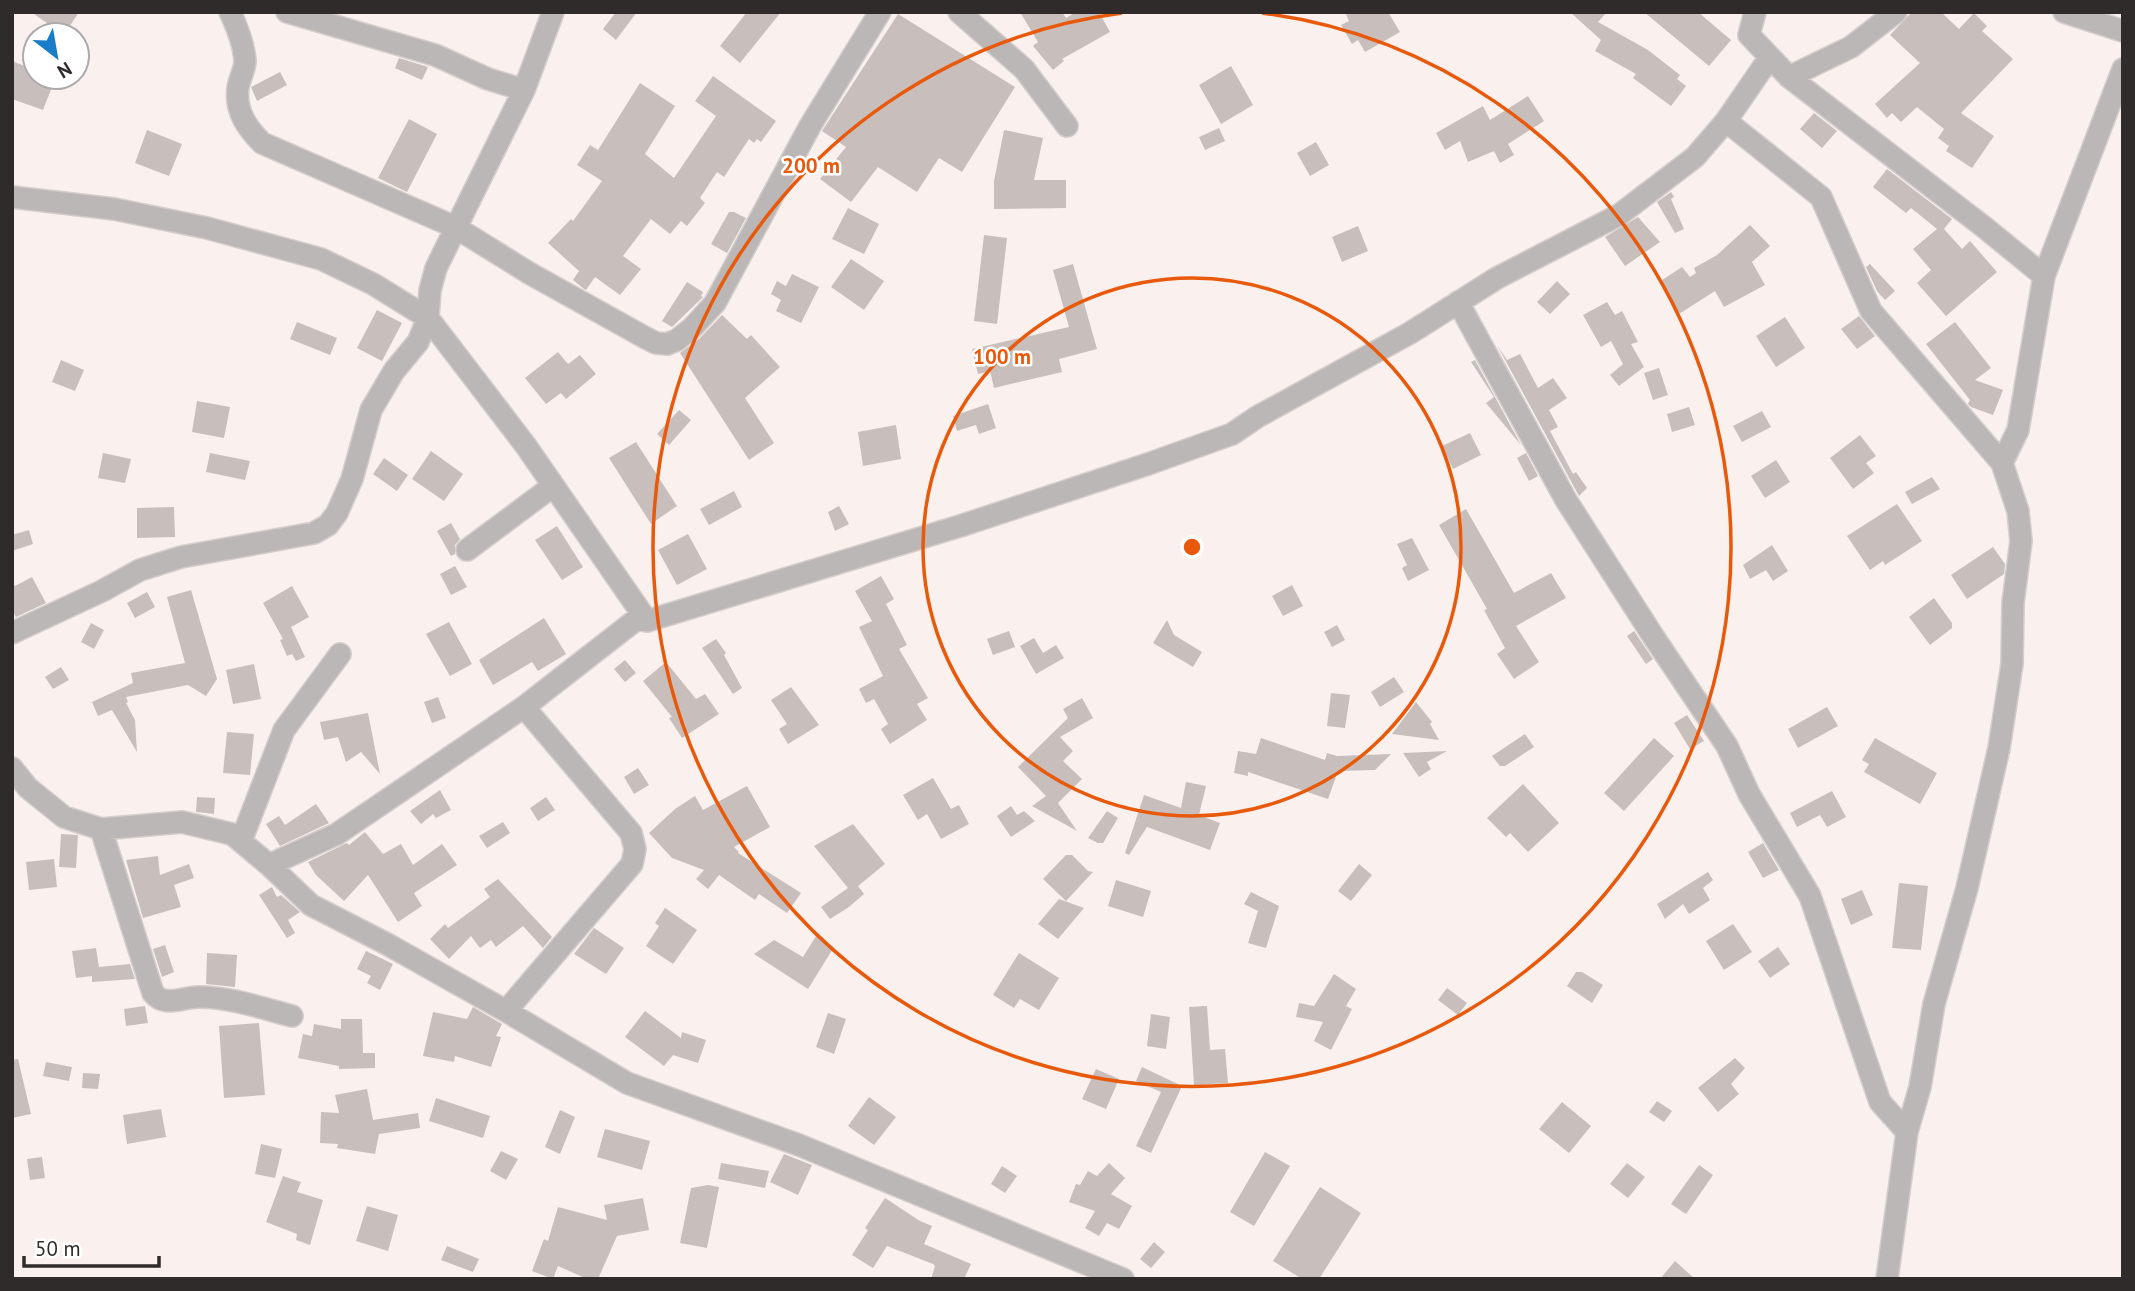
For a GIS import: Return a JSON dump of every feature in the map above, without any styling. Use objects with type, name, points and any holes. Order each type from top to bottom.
[{"type":"street","points":[[230,12],[242,42],[245,62],[238,90],[240,114],[262,142],[455,227],[529,273],[646,338],[667,344],[692,328],[715,303],[810,126],[880,12]]},
{"type":"street","points":[[288,12],[435,55],[488,79],[524,90]]},
{"type":"street","points":[[12,633],[102,592],[140,570],[181,557],[314,533],[328,526],[337,513],[352,479],[371,410],[394,371],[418,342],[428,318],[430,290],[436,268],[524,90],[553,12]]},
{"type":"street","points":[[959,12],[1024,69],[1067,126]]},
{"type":"street","points":[[1755,12],[1749,35],[1789,77],[2044,276]]},
{"type":"street","points":[[1789,77],[1851,47],[1896,12]]},
{"type":"street","points":[[2064,12],[2123,31]]},
{"type":"street","points":[[269,865],[337,834],[524,707],[637,619],[647,621],[960,526],[1232,434],[1409,333],[1497,278],[1619,215],[1695,157],[1726,121],[1770,57]]},
{"type":"street","points":[[2002,463],[2018,430],[2044,276],[2123,69]]},
{"type":"street","points":[[1726,121],[1821,197],[1871,311],[2002,463],[2018,511],[2021,541],[2012,603],[2012,664],[1999,748],[1967,888],[1934,1004],[1920,1087],[1907,1132],[1887,1279]]},
{"type":"street","points":[[12,197],[141,214],[207,228],[321,259],[373,284],[428,318],[554,486],[647,621]]},
{"type":"street","points":[[1458,302],[1566,500],[1727,746],[1749,794],[1810,895],[1880,1102],[1907,1132]]},
{"type":"street","points":[[467,550],[554,486]]},
{"type":"street","points":[[241,841],[284,730],[340,654]]},
{"type":"street","points":[[506,1011],[632,864],[635,849],[631,833],[524,707]]},
{"type":"street","points":[[12,768],[28,788],[64,817],[101,829],[183,822],[232,834],[311,905],[506,1011],[627,1083],[799,1145],[1123,1279]]},
{"type":"street","points":[[101,829],[153,993],[158,1000],[165,1002],[195,997],[218,997],[292,1016]]},
{"type":"building","points":[[31,12],[79,12],[73,21],[44,21]]},
{"type":"building","points":[[616,12],[637,12],[616,40],[603,29]]},
{"type":"building","points":[[747,12],[781,12],[740,63],[720,46]]},
{"type":"building","points":[[1020,12],[1062,12],[1066,18],[1076,12],[1099,12],[1110,32],[1062,59],[1064,61],[1053,70],[1033,46],[1038,42]]},
{"type":"building","points":[[1345,12],[1388,12],[1400,32],[1365,52],[1358,40],[1352,44],[1341,25],[1349,21]]},
{"type":"building","points":[[1570,12],[1607,12],[1598,22],[1648,50],[1680,75],[1677,79],[1686,86],[1671,106],[1633,78],[1636,74],[1595,51],[1601,40]]},
{"type":"building","points":[[1644,12],[1698,12],[1731,40],[1709,66]]},
{"type":"building","points":[[1912,12],[1941,12],[1959,29],[1974,13],[1987,26],[1982,31],[2013,59],[1961,113],[1994,136],[1972,168],[1946,151],[1949,146],[1938,138],[1944,129],[1917,107],[1901,122],[1892,113],[1887,118],[1875,104],[1920,63],[1890,35]]},
{"type":"building","points":[[898,14],[1015,87],[962,172],[939,158],[917,192],[878,167],[851,202],[820,179],[846,147],[822,131]]},
{"type":"building","points":[[399,58],[428,67],[422,80],[395,68]]},
{"type":"building","points":[[12,61],[21,65],[21,91],[50,91],[43,110],[12,99]]},
{"type":"building","points":[[1231,66],[1253,105],[1221,124],[1199,85]]},
{"type":"building","points":[[280,72],[287,85],[257,101],[251,87]]},
{"type":"building","points":[[713,76],[776,121],[761,142],[757,139],[754,143],[749,139],[724,177],[717,172],[700,198],[705,203],[687,226],[681,221],[670,234],[651,219],[623,256],[641,269],[620,295],[595,277],[586,290],[584,289],[573,280],[579,271],[548,243],[571,219],[573,221],[602,181],[577,165],[590,145],[598,150],[640,83],[675,106],[645,154],[674,178],[716,116],[695,101]]},
{"type":"building","points":[[1528,96],[1544,121],[1508,144],[1514,155],[1500,163],[1494,151],[1468,162],[1460,141],[1445,150],[1436,133],[1483,106],[1490,120]]},
{"type":"building","points":[[1814,113],[1837,131],[1822,148],[1800,129]]},
{"type":"building","points":[[409,119],[437,134],[407,192],[378,178]]},
{"type":"building","points":[[1219,128],[1225,141],[1205,150],[1199,137]]},
{"type":"building","points":[[147,130],[182,144],[169,176],[135,163]]},
{"type":"building","points":[[1004,130],[1043,138],[1034,180],[1066,180],[1066,208],[994,209],[994,181]]},
{"type":"building","points":[[1316,142],[1329,165],[1310,176],[1297,153]]},
{"type":"building","points":[[1887,169],[1952,219],[1944,229],[1962,249],[1970,241],[1997,272],[1946,316],[1917,283],[1931,270],[1913,249],[1937,229],[1911,208],[1906,213],[1873,187]]},
{"type":"building","points":[[1671,192],[1674,197],[1671,199],[1684,229],[1675,233],[1657,202]]},
{"type":"building","points":[[848,208],[879,224],[864,254],[832,239]]},
{"type":"building","points":[[729,212],[746,218],[727,253],[711,244]]},
{"type":"building","points":[[1638,217],[1660,242],[1625,266],[1605,237]]},
{"type":"building","points":[[1750,225],[1770,246],[1752,262],[1765,285],[1724,307],[1715,291],[1679,314],[1659,282],[1682,267],[1690,277],[1696,273],[1694,268],[1717,255]]},
{"type":"building","points":[[1358,226],[1368,251],[1342,262],[1332,237]]},
{"type":"building","points":[[984,235],[1007,238],[997,324],[974,321]]},
{"type":"building","points":[[851,259],[884,281],[864,310],[831,287]]},
{"type":"building","points":[[1073,264],[1097,349],[1059,359],[1062,372],[994,388],[990,371],[978,374],[972,349],[1069,327],[1053,270]]},
{"type":"building","points":[[1870,264],[1895,291],[1885,300],[1877,291],[1866,267]]},
{"type":"building","points":[[792,274],[819,287],[801,323],[776,311],[781,300],[771,294],[777,281],[786,286]]},
{"type":"building","points":[[1557,281],[1570,294],[1550,314],[1537,302]]},
{"type":"building","points":[[687,282],[703,292],[703,297],[672,327],[662,321]]},
{"type":"building","points":[[1607,302],[1615,315],[1622,311],[1638,342],[1631,344],[1644,367],[1619,386],[1610,375],[1623,364],[1611,341],[1601,347],[1583,315]]},
{"type":"building","points":[[377,310],[402,323],[382,361],[357,348]]},
{"type":"building","points":[[722,315],[747,339],[751,335],[780,367],[745,398],[774,443],[749,460],[680,353],[700,338]]},
{"type":"building","points":[[1859,316],[1875,336],[1857,349],[1841,329]]},
{"type":"building","points":[[1785,317],[1805,348],[1776,367],[1756,336]]},
{"type":"building","points":[[297,322],[337,338],[330,355],[290,339]]},
{"type":"building","points":[[1955,322],[1991,368],[1975,380],[2003,390],[1993,415],[1968,404],[1970,400],[1926,344]]},
{"type":"building","points":[[1497,345],[1507,360],[1520,354],[1538,388],[1553,378],[1567,398],[1549,410],[1558,427],[1550,431],[1573,474],[1576,472],[1587,488],[1579,496]]},
{"type":"building","points":[[558,352],[568,364],[580,355],[596,374],[566,399],[561,393],[546,404],[525,378]]},
{"type":"building","points":[[61,360],[84,370],[75,391],[52,382]]},
{"type":"building","points":[[1475,360],[1521,445],[1486,403],[1494,397],[1471,362]]},
{"type":"building","points":[[1659,368],[1668,395],[1653,400],[1644,373]]},
{"type":"building","points":[[197,401],[230,407],[224,438],[192,432]]},
{"type":"building","points":[[988,404],[996,428],[979,434],[976,425],[957,431],[953,416]]},
{"type":"building","points":[[1689,407],[1695,425],[1672,432],[1667,414]]},
{"type":"building","points":[[679,410],[691,420],[669,445],[657,434]]},
{"type":"building","points":[[1762,411],[1771,427],[1742,442],[1733,426]]},
{"type":"building","points":[[896,425],[901,459],[863,466],[858,432]]},
{"type":"building","points":[[1470,433],[1481,455],[1453,469],[1442,446]]},
{"type":"building","points":[[1860,435],[1876,456],[1866,463],[1874,473],[1853,489],[1830,458]]},
{"type":"building","points":[[636,442],[677,506],[651,524],[609,458]]},
{"type":"building","points":[[431,451],[463,474],[444,501],[412,479]]},
{"type":"building","points":[[103,453],[131,459],[125,483],[98,478]]},
{"type":"building","points":[[210,453],[250,461],[245,480],[206,472]]},
{"type":"building","points":[[1526,453],[1538,476],[1529,481],[1517,458]]},
{"type":"building","points":[[384,458],[408,475],[397,491],[373,474]]},
{"type":"building","points":[[1776,460],[1790,482],[1765,498],[1751,476]]},
{"type":"building","points":[[1932,477],[1940,489],[1912,504],[1905,492]]},
{"type":"building","points":[[734,491],[742,507],[709,525],[700,509]]},
{"type":"building","points":[[1897,504],[1922,541],[1885,565],[1883,561],[1870,570],[1847,536]]},
{"type":"building","points":[[839,506],[849,524],[835,531],[828,512]]},
{"type":"building","points":[[174,507],[175,537],[137,538],[137,508]]},
{"type":"building","points":[[1466,509],[1514,593],[1551,573],[1566,598],[1516,626],[1539,662],[1514,679],[1497,654],[1505,648],[1484,610],[1487,609],[1439,525]]},
{"type":"building","points":[[451,523],[460,539],[455,545],[455,554],[451,556],[437,531]]},
{"type":"building","points":[[557,526],[583,567],[562,580],[535,540]]},
{"type":"building","points":[[29,530],[33,544],[12,551],[12,535]]},
{"type":"building","points":[[688,534],[707,569],[677,585],[658,550]]},
{"type":"building","points":[[1412,538],[1429,570],[1408,581],[1402,568],[1407,565],[1397,544]]},
{"type":"building","points":[[1772,545],[1788,571],[1773,581],[1766,570],[1750,579],[1743,565]]},
{"type":"building","points":[[1993,547],[2005,564],[2004,574],[1967,599],[1951,575]]},
{"type":"building","points":[[455,566],[467,587],[451,595],[440,574]]},
{"type":"building","points":[[881,576],[894,599],[886,604],[907,645],[899,649],[928,698],[917,704],[927,720],[890,744],[881,729],[888,724],[874,699],[866,703],[859,689],[883,676],[859,627],[872,621],[855,591]]},
{"type":"building","points":[[32,577],[46,603],[16,617],[12,610],[12,582],[15,586]]},
{"type":"building","points":[[1292,585],[1303,606],[1283,616],[1272,596]]},
{"type":"building","points":[[292,586],[309,617],[291,627],[305,657],[296,661],[292,654],[287,656],[280,640],[283,639],[263,603]]},
{"type":"building","points":[[191,590],[217,679],[206,696],[188,685],[126,697],[126,703],[135,720],[137,752],[112,710],[98,716],[92,702],[133,683],[131,673],[185,663],[167,597]]},
{"type":"building","points":[[147,592],[155,607],[135,618],[127,603]]},
{"type":"building","points":[[1934,598],[1952,623],[1952,628],[1930,645],[1909,617]]},
{"type":"building","points":[[544,618],[566,654],[538,671],[532,662],[493,685],[479,660]]},
{"type":"building","points":[[1167,620],[1174,635],[1202,652],[1193,667],[1153,643]]},
{"type":"building","points":[[449,622],[472,664],[450,676],[426,634]]},
{"type":"building","points":[[91,623],[104,630],[94,649],[81,642]]},
{"type":"building","points":[[1337,625],[1345,640],[1332,647],[1324,632]]},
{"type":"building","points":[[1009,631],[1015,647],[993,655],[987,639]]},
{"type":"building","points":[[1634,631],[1653,659],[1646,664],[1627,636]]},
{"type":"building","points":[[1034,638],[1043,653],[1056,645],[1064,658],[1036,674],[1020,646]]},
{"type":"building","points":[[716,639],[726,653],[724,655],[742,688],[733,694],[702,648]]},
{"type":"building","points":[[625,660],[636,673],[625,682],[614,669]]},
{"type":"building","points":[[666,662],[696,699],[705,694],[719,714],[682,738],[669,718],[672,717],[643,681]]},
{"type":"building","points":[[254,664],[261,699],[233,704],[226,670]]},
{"type":"building","points":[[61,667],[69,680],[53,689],[45,677]]},
{"type":"building","points":[[1394,677],[1404,692],[1380,707],[1371,692]]},
{"type":"building","points":[[791,687],[819,725],[788,744],[779,729],[787,724],[771,700]]},
{"type":"building","points":[[1331,693],[1350,695],[1345,728],[1327,726]]},
{"type":"building","points":[[438,697],[446,718],[432,723],[424,702]]},
{"type":"building","points":[[1082,698],[1093,718],[1060,737],[1073,751],[1063,761],[1082,779],[1058,803],[1077,831],[1032,806],[1046,796],[1018,767],[1068,718],[1063,709]]},
{"type":"building","points":[[1416,702],[1432,722],[1430,724],[1439,740],[1392,734]]},
{"type":"building","points":[[1827,707],[1838,726],[1798,748],[1788,729]]},
{"type":"building","points":[[368,713],[380,774],[361,752],[346,762],[338,737],[324,740],[320,722]]},
{"type":"building","points":[[1687,715],[1704,741],[1690,749],[1674,723]]},
{"type":"building","points":[[227,732],[254,734],[250,775],[223,773]]},
{"type":"building","points":[[1525,734],[1534,747],[1505,766],[1500,766],[1492,756]]},
{"type":"building","points":[[1261,738],[1325,760],[1327,753],[1337,756],[1391,754],[1375,770],[1338,771],[1328,799],[1248,772],[1248,776],[1234,773],[1238,751],[1256,754]]},
{"type":"building","points":[[1654,738],[1674,756],[1624,811],[1604,793]]},
{"type":"building","points":[[1875,738],[1937,773],[1920,804],[1864,772],[1869,764],[1862,760]]},
{"type":"building","points":[[1447,751],[1427,762],[1431,769],[1419,777],[1403,753]]},
{"type":"building","points":[[638,768],[649,785],[634,794],[624,777]]},
{"type":"building","points":[[933,778],[951,809],[959,805],[969,824],[941,839],[927,814],[918,820],[903,795]]},
{"type":"building","points":[[1186,782],[1206,786],[1199,815],[1220,823],[1210,850],[1147,827],[1129,855],[1125,853],[1144,795],[1181,808]]},
{"type":"building","points":[[1523,784],[1559,823],[1528,852],[1510,833],[1506,837],[1487,818]]},
{"type":"building","points":[[747,786],[770,827],[734,847],[738,853],[801,893],[787,913],[759,894],[755,900],[719,875],[708,889],[696,879],[704,870],[672,858],[649,833],[675,809],[695,796],[703,810]]},
{"type":"building","points":[[440,790],[451,810],[436,818],[433,814],[421,824],[410,811]]},
{"type":"building","points":[[1832,791],[1846,817],[1827,827],[1820,815],[1797,827],[1790,813]]},
{"type":"building","points":[[197,797],[215,798],[214,814],[196,812]]},
{"type":"building","points":[[546,797],[555,810],[538,821],[530,808]]},
{"type":"building","points":[[316,804],[329,823],[280,846],[266,824],[279,816],[285,825]]},
{"type":"building","points":[[1011,806],[1017,815],[1024,811],[1035,821],[1011,837],[997,816]]},
{"type":"building","points":[[1107,811],[1118,818],[1103,843],[1098,843],[1088,838]]},
{"type":"building","points":[[503,822],[510,833],[487,848],[479,836]]},
{"type":"building","points":[[853,824],[885,864],[858,886],[864,894],[830,919],[821,907],[848,888],[814,846]]},
{"type":"building","points":[[365,832],[383,854],[401,844],[413,865],[442,844],[457,865],[414,893],[422,906],[398,922],[368,875],[344,901],[316,875],[308,862],[347,843],[349,845]]},
{"type":"building","points":[[61,834],[78,835],[76,868],[59,867]]},
{"type":"building","points":[[1763,843],[1779,870],[1763,878],[1748,852]]},
{"type":"building","points":[[1066,855],[1072,855],[1088,871],[1093,872],[1066,901],[1043,879]]},
{"type":"building","points":[[158,856],[160,875],[189,864],[194,878],[174,885],[181,907],[143,918],[126,860]]},
{"type":"building","points":[[54,859],[57,887],[29,890],[26,862]]},
{"type":"building","points":[[1359,864],[1372,875],[1351,901],[1338,891]]},
{"type":"building","points":[[1708,872],[1713,880],[1703,888],[1710,900],[1689,914],[1683,904],[1665,919],[1657,904]]},
{"type":"building","points":[[498,879],[552,937],[543,948],[523,926],[496,947],[491,940],[480,948],[471,936],[449,959],[430,939],[445,924],[448,928],[490,897],[484,889]]},
{"type":"building","points":[[1116,880],[1151,891],[1143,917],[1108,906]]},
{"type":"building","points":[[1899,883],[1928,886],[1921,950],[1892,948]]},
{"type":"building","points":[[272,887],[277,897],[281,895],[300,912],[288,920],[295,933],[287,938],[259,895]]},
{"type":"building","points":[[1862,890],[1873,915],[1851,925],[1841,899]]},
{"type":"building","points":[[1251,892],[1279,906],[1266,948],[1248,943],[1258,911],[1244,904]]},
{"type":"building","points":[[1059,899],[1084,908],[1058,939],[1038,924]]},
{"type":"building","points":[[665,908],[697,930],[673,964],[646,946],[659,926],[655,923]]},
{"type":"building","points":[[1733,924],[1752,952],[1724,970],[1706,941]]},
{"type":"building","points":[[594,928],[624,948],[606,974],[574,954]]},
{"type":"building","points":[[816,936],[834,947],[808,989],[754,954],[774,940],[803,957]]},
{"type":"building","points":[[165,945],[174,972],[162,977],[153,949]]},
{"type":"building","points":[[1778,947],[1790,964],[1770,978],[1758,961]]},
{"type":"building","points":[[96,948],[99,967],[130,964],[135,979],[92,982],[92,976],[76,978],[72,951]]},
{"type":"building","points":[[366,951],[393,964],[380,990],[367,983],[371,976],[357,969]]},
{"type":"building","points":[[207,953],[237,955],[235,987],[206,984]]},
{"type":"building","points":[[1019,953],[1059,978],[1039,1010],[1020,999],[1014,1008],[993,995]]},
{"type":"building","points":[[1576,972],[1582,972],[1603,985],[1592,1003],[1567,986]]},
{"type":"building","points":[[1334,974],[1356,989],[1346,1006],[1352,1009],[1331,1050],[1314,1041],[1323,1022],[1296,1017],[1299,1003],[1314,1006]]},
{"type":"building","points":[[1447,988],[1467,1003],[1458,1015],[1438,1000]]},
{"type":"building","points":[[145,1006],[148,1023],[126,1026],[124,1009]]},
{"type":"building","points":[[1207,1006],[1210,1050],[1225,1049],[1228,1083],[1194,1085],[1189,1007]]},
{"type":"building","points":[[473,1007],[502,1024],[496,1036],[501,1037],[491,1067],[455,1056],[454,1062],[423,1056],[433,1012],[467,1019]]},
{"type":"building","points":[[645,1011],[681,1038],[682,1032],[706,1040],[698,1063],[673,1055],[664,1066],[625,1037]]},
{"type":"building","points":[[828,1013],[846,1019],[834,1054],[816,1047]]},
{"type":"building","points":[[1151,1014],[1170,1017],[1166,1049],[1147,1046]]},
{"type":"building","points":[[341,1019],[362,1019],[363,1053],[375,1053],[375,1068],[339,1069],[339,1066],[298,1058],[303,1034],[312,1036],[314,1024],[341,1029]]},
{"type":"building","points":[[259,1023],[265,1095],[224,1098],[219,1026]]},
{"type":"building","points":[[1735,1058],[1745,1068],[1731,1084],[1739,1094],[1718,1112],[1698,1088]]},
{"type":"building","points":[[18,1059],[31,1114],[12,1118],[12,1060]]},
{"type":"building","points":[[46,1062],[72,1067],[69,1081],[43,1076]]},
{"type":"building","points":[[1142,1067],[1182,1086],[1151,1153],[1136,1146],[1161,1092],[1136,1081]]},
{"type":"building","points":[[1096,1069],[1119,1079],[1106,1109],[1082,1099]]},
{"type":"building","points":[[83,1073],[100,1074],[98,1089],[82,1088]]},
{"type":"building","points":[[367,1089],[373,1120],[418,1113],[420,1128],[379,1134],[375,1154],[337,1148],[338,1144],[320,1143],[321,1112],[339,1113],[335,1095]]},
{"type":"building","points":[[869,1097],[896,1117],[874,1145],[848,1126]]},
{"type":"building","points":[[436,1098],[490,1116],[483,1138],[429,1121]]},
{"type":"building","points":[[1657,1101],[1672,1111],[1664,1122],[1649,1112]]},
{"type":"building","points":[[1562,1102],[1591,1126],[1569,1153],[1539,1129]]},
{"type":"building","points":[[161,1109],[166,1137],[127,1144],[123,1115]]},
{"type":"building","points":[[560,1110],[575,1117],[560,1154],[545,1147]]},
{"type":"building","points":[[605,1129],[650,1141],[642,1170],[597,1157]]},
{"type":"building","points":[[261,1144],[282,1149],[275,1178],[255,1174]]},
{"type":"building","points":[[501,1151],[518,1159],[506,1180],[490,1171]]},
{"type":"building","points":[[1265,1152],[1290,1166],[1254,1226],[1230,1212]]},
{"type":"building","points":[[784,1154],[812,1165],[798,1195],[770,1182]]},
{"type":"building","points":[[42,1157],[45,1178],[30,1180],[27,1159]]},
{"type":"building","points":[[721,1163],[769,1171],[765,1188],[718,1179]]},
{"type":"building","points":[[1109,1163],[1125,1178],[1111,1194],[1132,1206],[1119,1229],[1107,1223],[1099,1236],[1085,1228],[1095,1211],[1069,1202],[1076,1184],[1080,1185],[1088,1171],[1097,1176]]},
{"type":"building","points":[[1627,1163],[1645,1177],[1628,1198],[1610,1184]]},
{"type":"building","points":[[1699,1165],[1713,1175],[1686,1214],[1671,1204]]},
{"type":"building","points":[[1002,1166],[1017,1176],[1005,1193],[991,1184]]},
{"type":"building","points":[[283,1176],[301,1182],[297,1192],[323,1200],[310,1245],[296,1240],[297,1234],[266,1222]]},
{"type":"building","points":[[708,1185],[719,1187],[707,1248],[680,1243],[691,1188]]},
{"type":"building","points":[[1320,1187],[1361,1213],[1319,1279],[1302,1279],[1273,1261]]},
{"type":"building","points":[[643,1198],[649,1230],[617,1236],[598,1279],[587,1279],[558,1266],[553,1279],[532,1271],[544,1239],[548,1241],[558,1207],[607,1220],[604,1205]]},
{"type":"building","points":[[885,1198],[932,1226],[924,1244],[971,1264],[964,1279],[931,1279],[935,1266],[933,1264],[887,1246],[873,1268],[852,1255],[868,1230],[865,1228]]},
{"type":"building","points":[[367,1206],[398,1215],[388,1251],[356,1241]]},
{"type":"building","points":[[1154,1242],[1165,1252],[1151,1268],[1140,1259]]},
{"type":"building","points":[[447,1246],[479,1259],[473,1272],[441,1260]]},
{"type":"building","points":[[1675,1261],[1695,1279],[1660,1279]]}]
